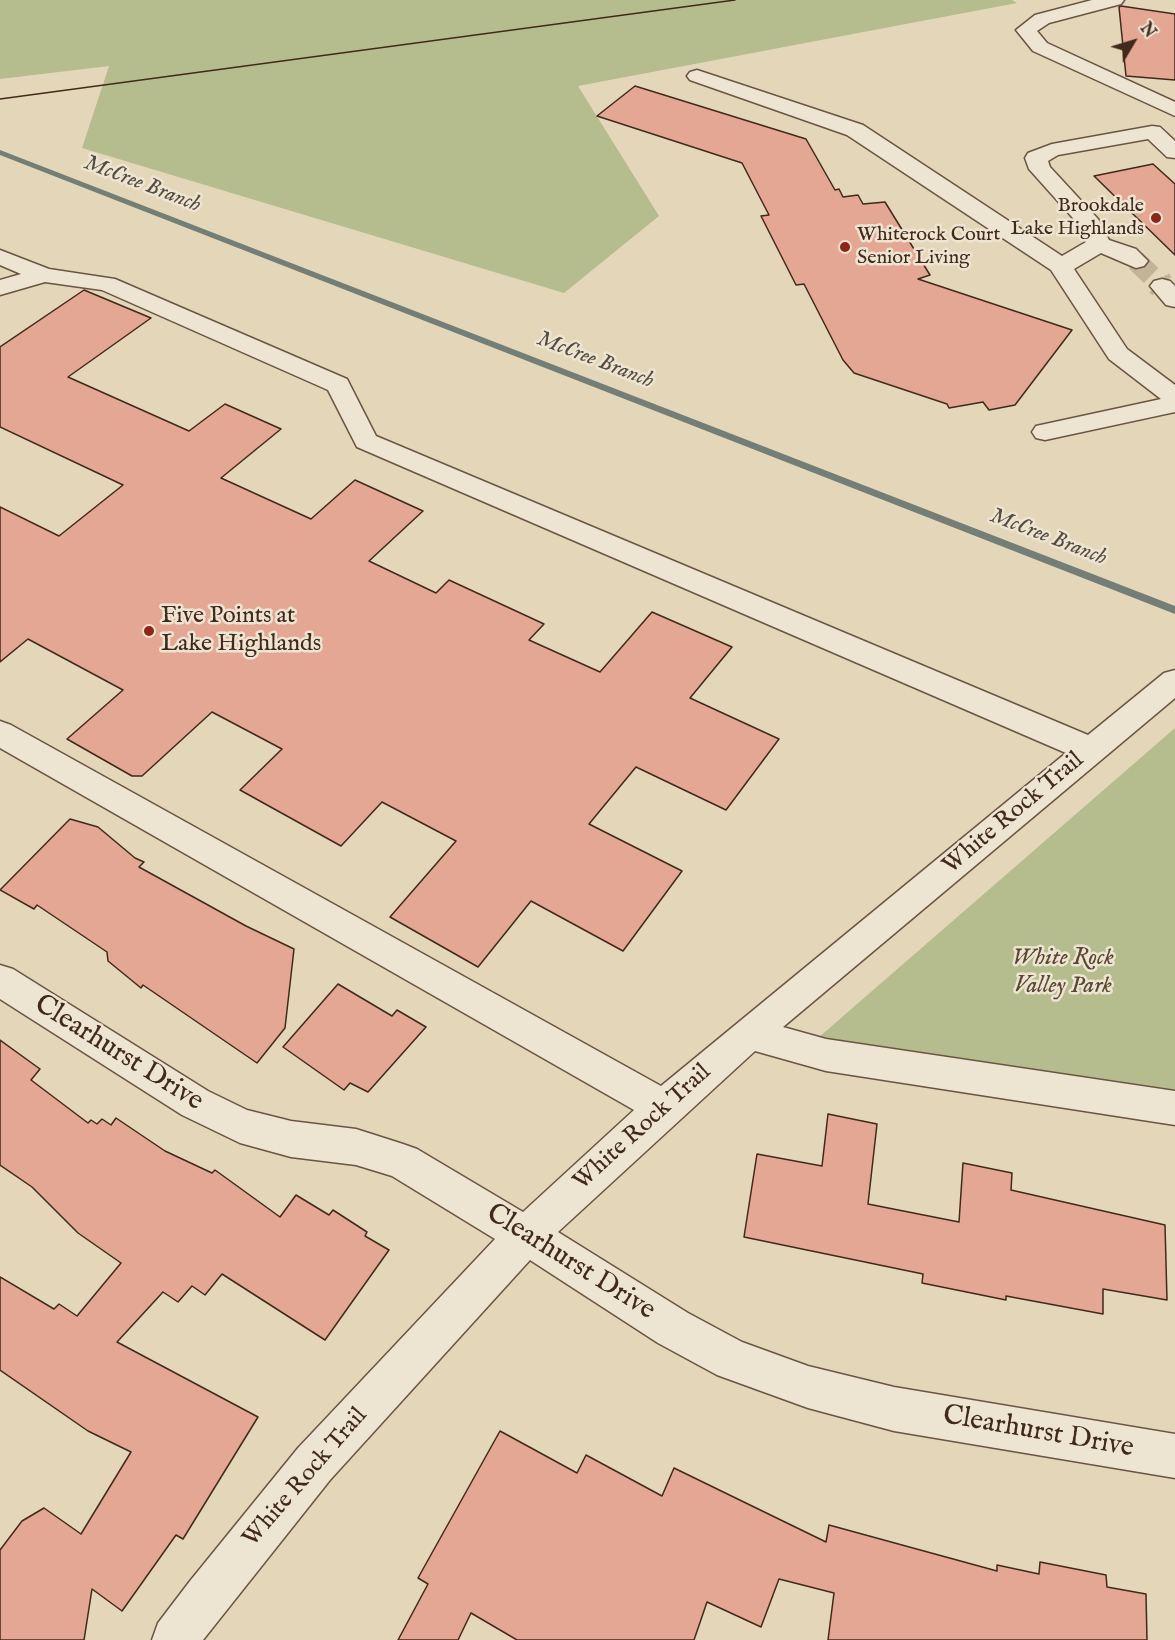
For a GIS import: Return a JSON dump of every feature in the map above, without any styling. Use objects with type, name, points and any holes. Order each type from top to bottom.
[{"type":"street","points":[[1114,0],[1042,19],[1026,30],[1040,47],[1175,110]]},
{"type":"street","points":[[697,76],[855,130],[1061,266],[1118,354],[1175,397]]},
{"type":"street","points":[[1098,244],[1090,224],[1040,169],[1036,158],[1053,150],[1152,132],[1175,152]]},
{"type":"street","points":[[1061,266],[1098,244],[1128,254],[1136,261]]},
{"type":"street","points":[[0,257],[44,275],[107,284],[338,385],[366,441],[1091,750]]},
{"type":"street","points":[[0,288],[44,275]]},
{"type":"street","points":[[1045,432],[1175,404]]},
{"type":"street","name":"White Rock Trail","points":[[175,1640],[206,1597],[314,1464],[526,1235],[664,1107],[749,1033],[1175,681]]},
{"type":"street","points":[[0,732],[664,1107]]},
{"type":"street","name":"Clearhurst Drive","points":[[0,980],[195,1103],[240,1126],[291,1139],[356,1147],[404,1162],[526,1235],[673,1328],[732,1360],[808,1387],[894,1408],[1175,1456]]},
{"type":"street","points":[[749,1033],[826,1055],[1175,1108]]},
{"type":"green space","points":[[0,0],[1012,0],[1017,3],[578,86],[659,216],[564,293],[82,148],[109,66],[0,79]]},
{"type":"green space","name":"White Rock Valley Park","points":[[1175,728],[1175,1107],[811,1044]]},
{"type":"building","points":[[1119,7],[1175,14],[1175,80],[1126,76]]},
{"type":"building","name":"Whiterock Court Senior Living","points":[[635,86],[806,139],[835,190],[839,189],[843,197],[858,195],[863,204],[885,202],[930,275],[918,279],[1072,330],[1015,405],[989,410],[983,402],[949,408],[947,404],[854,373],[843,360],[804,284],[796,285],[761,216],[769,215],[742,163],[597,116]]},
{"type":"building","name":"Brookdale Lake Highlands","points":[[1153,164],[1175,184],[1175,255],[1094,176]]},
{"type":"building","name":"Five Points at Lake Highlands","points":[[84,290],[151,318],[68,377],[189,431],[225,404],[281,429],[221,478],[311,519],[355,480],[423,511],[369,561],[436,593],[449,580],[544,624],[529,640],[600,672],[652,612],[732,647],[690,698],[779,739],[726,810],[636,767],[589,824],[682,871],[623,951],[531,901],[478,967],[390,917],[456,841],[382,802],[341,846],[240,790],[282,749],[212,712],[142,776],[132,776],[67,739],[123,690],[28,639],[0,662],[0,507],[59,536],[123,485],[0,427],[0,347]]},
{"type":"building","points":[[70,819],[98,827],[135,858],[144,862],[139,867],[246,926],[294,949],[285,1028],[257,1063],[143,985],[141,988],[108,961],[107,952],[37,905],[34,909],[0,890]]},
{"type":"building","points":[[338,984],[392,1016],[397,1010],[426,1027],[368,1092],[350,1083],[344,1090],[283,1047]]},
{"type":"building","points":[[0,1040],[40,1069],[31,1080],[88,1123],[91,1120],[97,1124],[102,1119],[111,1125],[116,1118],[165,1151],[212,1173],[215,1170],[280,1217],[296,1195],[329,1215],[333,1210],[367,1232],[365,1236],[389,1250],[325,1340],[222,1274],[205,1295],[192,1286],[178,1302],[163,1292],[117,1342],[258,1417],[183,1539],[176,1535],[122,1611],[92,1589],[84,1640],[0,1640],[0,1550],[22,1521],[44,1508],[81,1534],[131,1452],[88,1431],[0,1370],[0,1277],[54,1309],[59,1304],[77,1316],[121,1263],[78,1233],[32,1187],[0,1165]]},
{"type":"building","points":[[828,1114],[877,1124],[868,1204],[959,1222],[963,1163],[1012,1173],[1011,1190],[1165,1225],[1167,1300],[1103,1289],[1103,1314],[1006,1296],[1006,1300],[922,1283],[923,1274],[744,1237],[757,1154],[822,1166]]},
{"type":"building","points":[[500,1431],[577,1473],[586,1455],[662,1496],[674,1468],[826,1542],[829,1525],[997,1571],[997,1565],[1039,1574],[1040,1562],[1106,1575],[1107,1587],[1146,1594],[1147,1640],[828,1640],[834,1593],[779,1579],[761,1627],[707,1602],[694,1640],[517,1640],[471,1613],[458,1640],[398,1640],[428,1584],[418,1578]]},
{"type":"waterway","name":"McCree Branch","points":[[0,152],[1175,610]]},
{"type":"tunnel","points":[[1136,261],[1160,284]]},
{"type":"tram line","points":[[0,99],[735,0]]},
{"type":"place","name":"Brookdale Lake Highlands","points":[[1156,218]]},
{"type":"place","name":"Whiterock Court Senior Living","points":[[845,247]]},
{"type":"place","name":"Five Points at Lake Highlands","points":[[149,631]]}]
